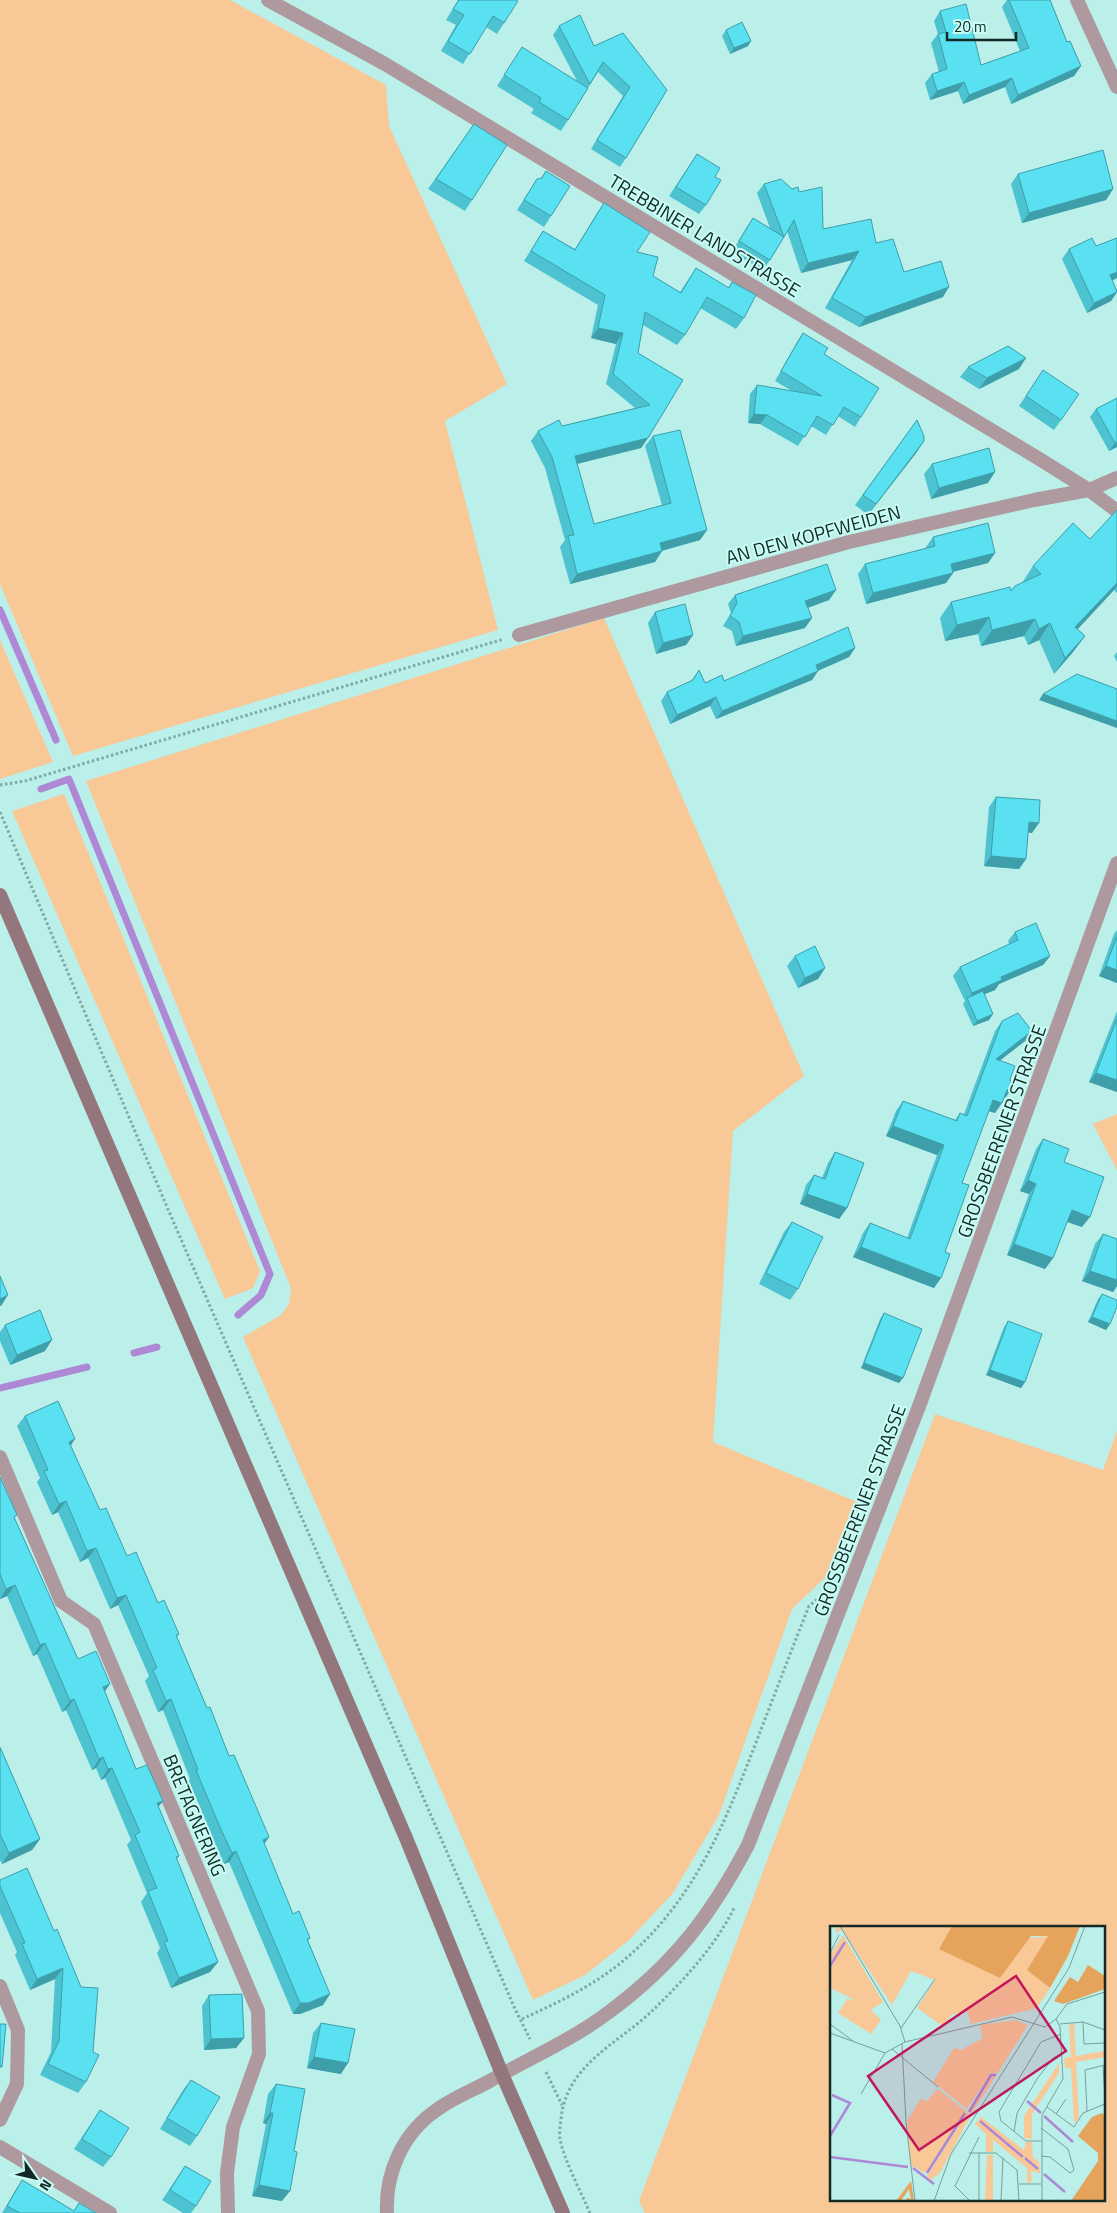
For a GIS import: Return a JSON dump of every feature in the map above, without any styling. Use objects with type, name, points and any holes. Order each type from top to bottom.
[{"type":"main road","points":[[0,895],[406,1838],[502,2074],[563,2213]]},
{"type":"street","name":"TREBBINER LANDSTRASSE","points":[[268,0],[385,64],[1089,490],[1117,511]]},
{"type":"street","points":[[1077,0],[1117,87]]},
{"type":"street","name":"AN DEN KOPFWEIDEN","points":[[519,635],[849,542],[1034,500],[1089,490],[1117,478]]},
{"type":"street","name":"GROSSBEERENER STRASSE","points":[[387,2213],[386,2199],[394,2163],[409,2136],[439,2108],[574,2036],[609,2013],[635,1992],[687,1942],[704,1921],[727,1886],[748,1845],[972,1265],[1117,863]]},
{"type":"street","name":"BRETAGNERING","points":[[0,1457],[61,1600],[94,1624],[258,2011],[259,2054],[233,2127],[227,2174],[228,2213]]},
{"type":"street","points":[[0,1986],[18,2030],[17,2084],[0,2120]]},
{"type":"street","points":[[0,2148],[110,2213]]},
{"type":"path","points":[[0,785],[25,781],[519,635]]},
{"type":"path","points":[[0,812],[183,1244],[521,2019],[573,1995],[622,1962],[664,1922],[700,1870],[728,1816],[809,1606],[832,1589],[852,1578]]},
{"type":"path","points":[[538,2055],[562,2105],[560,2138],[590,2213]]},
{"type":"shaded area","points":[[0,0],[230,0],[386,85],[389,126],[507,384],[445,421],[498,630],[73,756],[0,584]]},
{"type":"shaded area","points":[[604,618],[804,1076],[733,1131],[713,1442],[862,1504],[832,1571],[792,1609],[719,1815],[673,1893],[629,1940],[585,1975],[533,2000],[243,1337],[281,1315],[289,1304],[291,1288],[86,781]]},
{"type":"shaded area","points":[[0,640],[53,762],[0,779]]},
{"type":"shaded area","points":[[64,794],[260,1271],[253,1288],[225,1299],[12,811]]},
{"type":"shaded area","points":[[1117,1114],[1117,1170],[1093,1124]]},
{"type":"shaded area","points":[[935,1414],[1103,1470],[1117,1431],[1117,2213],[645,2213],[639,2201]]},
{"type":"building","points":[[459,0],[518,1],[504,23],[493,16],[470,54],[448,41],[464,15],[453,9]]},
{"type":"building","points":[[1009,0],[1050,0],[1067,42],[1070,41],[1081,66],[1018,95],[1012,78],[969,95],[964,82],[937,91],[932,74],[947,69],[938,34],[946,32],[940,11],[966,4],[981,65],[1029,48]]},
{"type":"building","points":[[580,15],[594,46],[623,33],[667,90],[626,158],[597,140],[630,87],[603,62],[590,84],[559,26]]},
{"type":"building","points":[[742,22],[751,41],[734,48],[726,30]]},
{"type":"building","points":[[522,47],[588,88],[568,120],[539,102],[541,98],[504,75]]},
{"type":"building","points":[[474,124],[507,145],[472,200],[436,179]]},
{"type":"building","points":[[1103,150],[1113,189],[1029,213],[1018,174]]},
{"type":"building","points":[[697,154],[720,168],[715,177],[721,180],[706,205],[676,187]]},
{"type":"building","points":[[546,171],[570,186],[551,216],[524,200],[537,179],[542,178]]},
{"type":"building","points":[[781,179],[792,189],[798,187],[799,192],[822,187],[823,229],[871,219],[876,243],[893,239],[904,272],[941,261],[949,287],[866,317],[832,298],[859,251],[808,263],[794,220],[784,237],[764,184]]},
{"type":"building","points":[[604,203],[650,232],[637,252],[658,257],[653,276],[681,293],[696,268],[729,288],[732,282],[756,295],[744,318],[707,297],[685,335],[645,312],[638,353],[683,380],[648,438],[575,456],[594,524],[671,503],[653,436],[680,430],[707,530],[660,543],[662,551],[577,574],[568,536],[574,535],[552,457],[538,431],[559,420],[562,426],[650,405],[613,374],[623,333],[598,328],[605,295],[531,251],[543,231],[575,250]]},
{"type":"building","points":[[753,218],[784,237],[770,260],[739,241]]},
{"type":"building","points":[[1092,238],[1096,246],[1117,238],[1117,272],[1110,275],[1117,292],[1094,303],[1069,249]]},
{"type":"building","points":[[803,333],[828,348],[824,354],[879,388],[861,417],[844,407],[833,425],[817,416],[805,437],[767,415],[754,414],[757,385],[822,396],[781,371]]},
{"type":"building","points":[[1008,346],[1026,358],[987,378],[968,367]]},
{"type":"building","points":[[1043,370],[1079,394],[1061,420],[1026,396]]},
{"type":"building","points":[[1117,398],[1117,442],[1115,443],[1096,409]]},
{"type":"building","points":[[917,420],[924,436],[924,441],[876,504],[863,495]]},
{"type":"building","points":[[989,448],[995,472],[939,488],[932,464]]},
{"type":"building","points":[[1117,510],[1117,583],[1075,627],[1085,636],[1065,658],[1050,623],[1039,629],[1035,619],[992,630],[989,617],[957,625],[951,602],[1010,587],[1011,591],[1015,586],[1041,574],[1033,566],[1073,523],[1090,539]]},
{"type":"building","points":[[988,523],[995,553],[951,564],[953,573],[873,593],[865,564],[935,546],[933,537]]},
{"type":"building","points":[[827,564],[836,590],[805,601],[812,618],[743,636],[739,622],[730,616],[737,603],[735,595]]},
{"type":"building","points":[[685,604],[693,635],[663,643],[655,612]]},
{"type":"building","points":[[848,627],[855,648],[816,665],[818,671],[722,711],[716,697],[677,715],[667,692],[693,680],[699,670],[705,683],[722,675],[724,681]]},
{"type":"building","points":[[1077,674],[1117,689],[1117,721],[1043,694]]},
{"type":"building","points":[[996,797],[1040,800],[1039,823],[1029,822],[1026,859],[991,856]]},
{"type":"building","points":[[1036,923],[1050,956],[1001,977],[1002,980],[972,993],[960,967],[1018,940],[1015,932]]},
{"type":"building","points":[[1117,936],[1117,970],[1106,966]]},
{"type":"building","points":[[815,946],[825,968],[805,978],[795,956]]},
{"type":"building","points":[[983,991],[993,1014],[977,1021],[967,998]]},
{"type":"building","points":[[1018,1013],[1032,1031],[996,1059],[1015,1066],[1010,1079],[1013,1087],[1007,1090],[1002,1103],[993,1100],[962,1183],[969,1185],[945,1252],[950,1254],[941,1278],[861,1247],[870,1223],[910,1239],[944,1145],[893,1126],[903,1101],[957,1121],[960,1113],[967,1116],[1002,1021]]},
{"type":"building","points":[[1117,1019],[1117,1080],[1096,1073]]},
{"type":"building","points":[[1043,1139],[1069,1149],[1064,1162],[1104,1177],[1090,1217],[1072,1210],[1053,1258],[1014,1244],[1036,1184],[1028,1180]]},
{"type":"building","points":[[835,1152],[864,1163],[847,1208],[807,1194],[814,1175],[825,1179]]},
{"type":"building","points":[[792,1222],[823,1237],[798,1289],[766,1273]]},
{"type":"building","points":[[1103,1234],[1117,1239],[1117,1280],[1090,1271]]},
{"type":"building","points":[[0,1276],[8,1295],[0,1299]]},
{"type":"building","points":[[1102,1294],[1117,1300],[1117,1307],[1110,1324],[1092,1317]]},
{"type":"building","points":[[40,1310],[52,1340],[17,1355],[5,1325]]},
{"type":"building","points":[[884,1313],[922,1329],[903,1378],[864,1363]]},
{"type":"building","points":[[1008,1321],[1042,1334],[1025,1382],[990,1370]]},
{"type":"building","points":[[58,1401],[75,1439],[69,1442],[100,1510],[106,1508],[127,1556],[136,1552],[158,1603],[164,1600],[179,1634],[176,1635],[207,1708],[210,1707],[229,1756],[234,1755],[269,1837],[263,1840],[293,1914],[299,1911],[310,1938],[307,1939],[330,1994],[308,2003],[300,2003],[236,1851],[232,1853],[219,1825],[196,1770],[198,1770],[171,1699],[166,1701],[153,1670],[157,1668],[126,1595],[117,1598],[96,1548],[87,1551],[66,1501],[59,1504],[44,1471],[48,1470],[25,1416]]},
{"type":"building","points":[[0,1477],[17,1515],[14,1517],[78,1659],[96,1651],[110,1684],[103,1687],[136,1769],[147,1765],[163,1801],[157,1803],[179,1856],[176,1857],[218,1962],[179,1978],[164,1942],[168,1941],[148,1891],[157,1888],[135,1835],[140,1832],[112,1768],[108,1769],[103,1757],[99,1759],[74,1699],[70,1701],[45,1643],[40,1645],[15,1585],[6,1589],[0,1574]]},
{"type":"building","points":[[0,1747],[40,1839],[9,1853],[0,1834]]},
{"type":"building","points":[[27,1868],[54,1931],[57,1929],[81,1987],[98,1988],[93,2052],[99,2055],[86,2082],[48,2064],[59,2041],[63,1968],[37,1979],[22,1944],[25,1943],[0,1886],[0,1880]]},
{"type":"building","points":[[242,1994],[244,2038],[211,2039],[209,1995]]},
{"type":"building","points":[[321,2023],[355,2029],[348,2063],[314,2057]]},
{"type":"building","points":[[0,2024],[6,2024],[2,2067],[0,2067]]},
{"type":"building","points":[[191,2080],[220,2097],[197,2136],[167,2118]]},
{"type":"building","points":[[276,2084],[305,2089],[294,2151],[297,2152],[290,2191],[259,2185],[273,2113],[270,2113]]},
{"type":"building","points":[[100,2110],[129,2128],[111,2157],[82,2139]]},
{"type":"building","points":[[185,2166],[211,2181],[196,2206],[170,2190]]},
{"type":"building","points":[[22,2180],[74,2211],[79,2203],[96,2213],[20,2213],[7,2206]]},
{"type":"waterway","points":[[0,610],[56,740]]},
{"type":"waterway","points":[[41,789],[69,779],[270,1274],[261,1295],[238,1315]]},
{"type":"waterway","points":[[134,1353],[157,1347]]},
{"type":"waterway","points":[[0,1388],[87,1367]]}]
